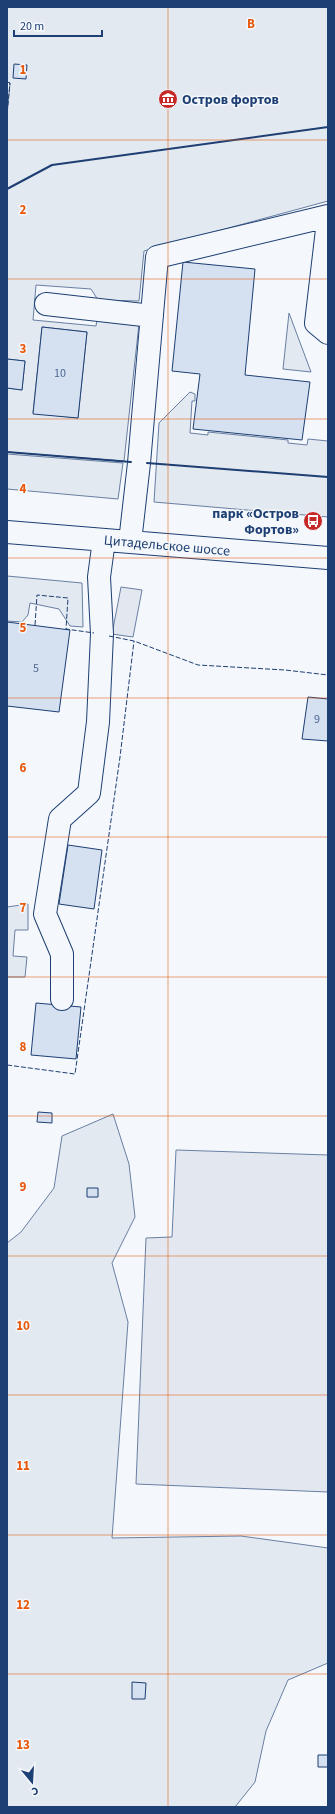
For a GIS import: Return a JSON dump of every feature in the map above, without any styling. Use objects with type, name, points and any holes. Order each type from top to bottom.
[{"type":"street","points":[[130,542],[140,463],[157,257],[328,216]]},
{"type":"street","points":[[328,221],[316,322],[328,333]]},
{"type":"street","points":[[46,304],[152,316]]},
{"type":"street","name":"Цитадельское шоссе","points":[[7,532],[328,558]]},
{"type":"street","points":[[62,998],[62,954],[44,914],[60,819],[89,793],[98,722],[102,634],[99,577],[104,540]]},
{"type":"shaded area","points":[[7,7],[328,7],[328,201],[144,251],[139,301],[98,300],[91,289],[36,285],[33,320],[96,326],[97,320],[139,324],[124,461],[7,452],[7,388],[22,390],[25,361],[7,359],[7,115],[10,83],[7,82]],"holes":[[[42,327],[87,332],[78,418],[33,413]]]},
{"type":"shaded area","points":[[289,313],[311,372],[283,369]]},
{"type":"shaded area","points":[[190,392],[195,394],[195,401],[192,401],[190,433],[208,435],[208,432],[288,440],[288,443],[307,445],[308,439],[328,441],[328,517],[154,502],[159,423]]},
{"type":"shaded area","points":[[7,454],[123,463],[118,499],[7,489]]},
{"type":"shaded area","points":[[7,576],[82,583],[83,627],[70,626],[59,609],[30,603],[28,615],[22,622],[7,621]]},
{"type":"shaded area","points":[[121,587],[142,590],[133,637],[112,634]]},
{"type":"shaded area","points":[[28,904],[28,930],[15,930],[13,956],[27,957],[25,977],[7,977],[7,907]]},
{"type":"shaded area","points":[[113,1114],[129,1164],[135,1217],[112,1263],[128,1322],[112,1538],[241,1536],[328,1548],[328,1663],[288,1680],[266,1731],[255,1782],[235,1807],[7,1807],[7,1243],[21,1232],[54,1188],[62,1136]]},
{"type":"shaded area","points":[[176,1150],[328,1155],[328,1492],[136,1484],[146,1238],[172,1237]]},
{"type":"building","points":[[14,64],[27,65],[26,79],[13,78]]},
{"type":"building","points":[[183,262],[255,269],[245,375],[310,382],[302,440],[193,429],[200,374],[172,371]]},
{"type":"building","points":[[42,327],[87,332],[78,418],[33,414]]},
{"type":"building","points":[[7,359],[25,361],[22,390],[7,388]]},
{"type":"building","points":[[7,622],[70,630],[59,712],[7,706]]},
{"type":"building","points":[[308,697],[328,699],[328,741],[302,739]]},
{"type":"building","points":[[68,845],[102,850],[94,909],[59,904]]},
{"type":"building","points":[[36,1003],[81,1007],[76,1059],[31,1055]]},
{"type":"building","points":[[38,1112],[52,1113],[52,1123],[37,1122]]},
{"type":"building","points":[[87,1188],[98,1188],[98,1197],[87,1197]]},
{"type":"building","points":[[132,1682],[146,1683],[145,1699],[132,1699]]},
{"type":"building","points":[[318,1755],[328,1755],[328,1767],[318,1767]]},
{"type":"fence","points":[[7,82],[10,83],[7,114]]},
{"type":"fence","points":[[35,625],[37,595],[68,598],[66,629],[94,633]]},
{"type":"fence","points":[[109,636],[134,641],[198,665],[285,670],[328,675]]},
{"type":"fence","points":[[7,1065],[75,1074],[120,757],[134,641]]},
{"type":"wall","points":[[7,189],[52,165],[328,127]]},
{"type":"wall","points":[[7,452],[131,462]]},
{"type":"wall","points":[[147,463],[328,477]]},
{"type":"place","name":"Остров фортов","points":[[168,99]]},
{"type":"place","name":"парк «Остров Фортов»","points":[[313,521]]}]
